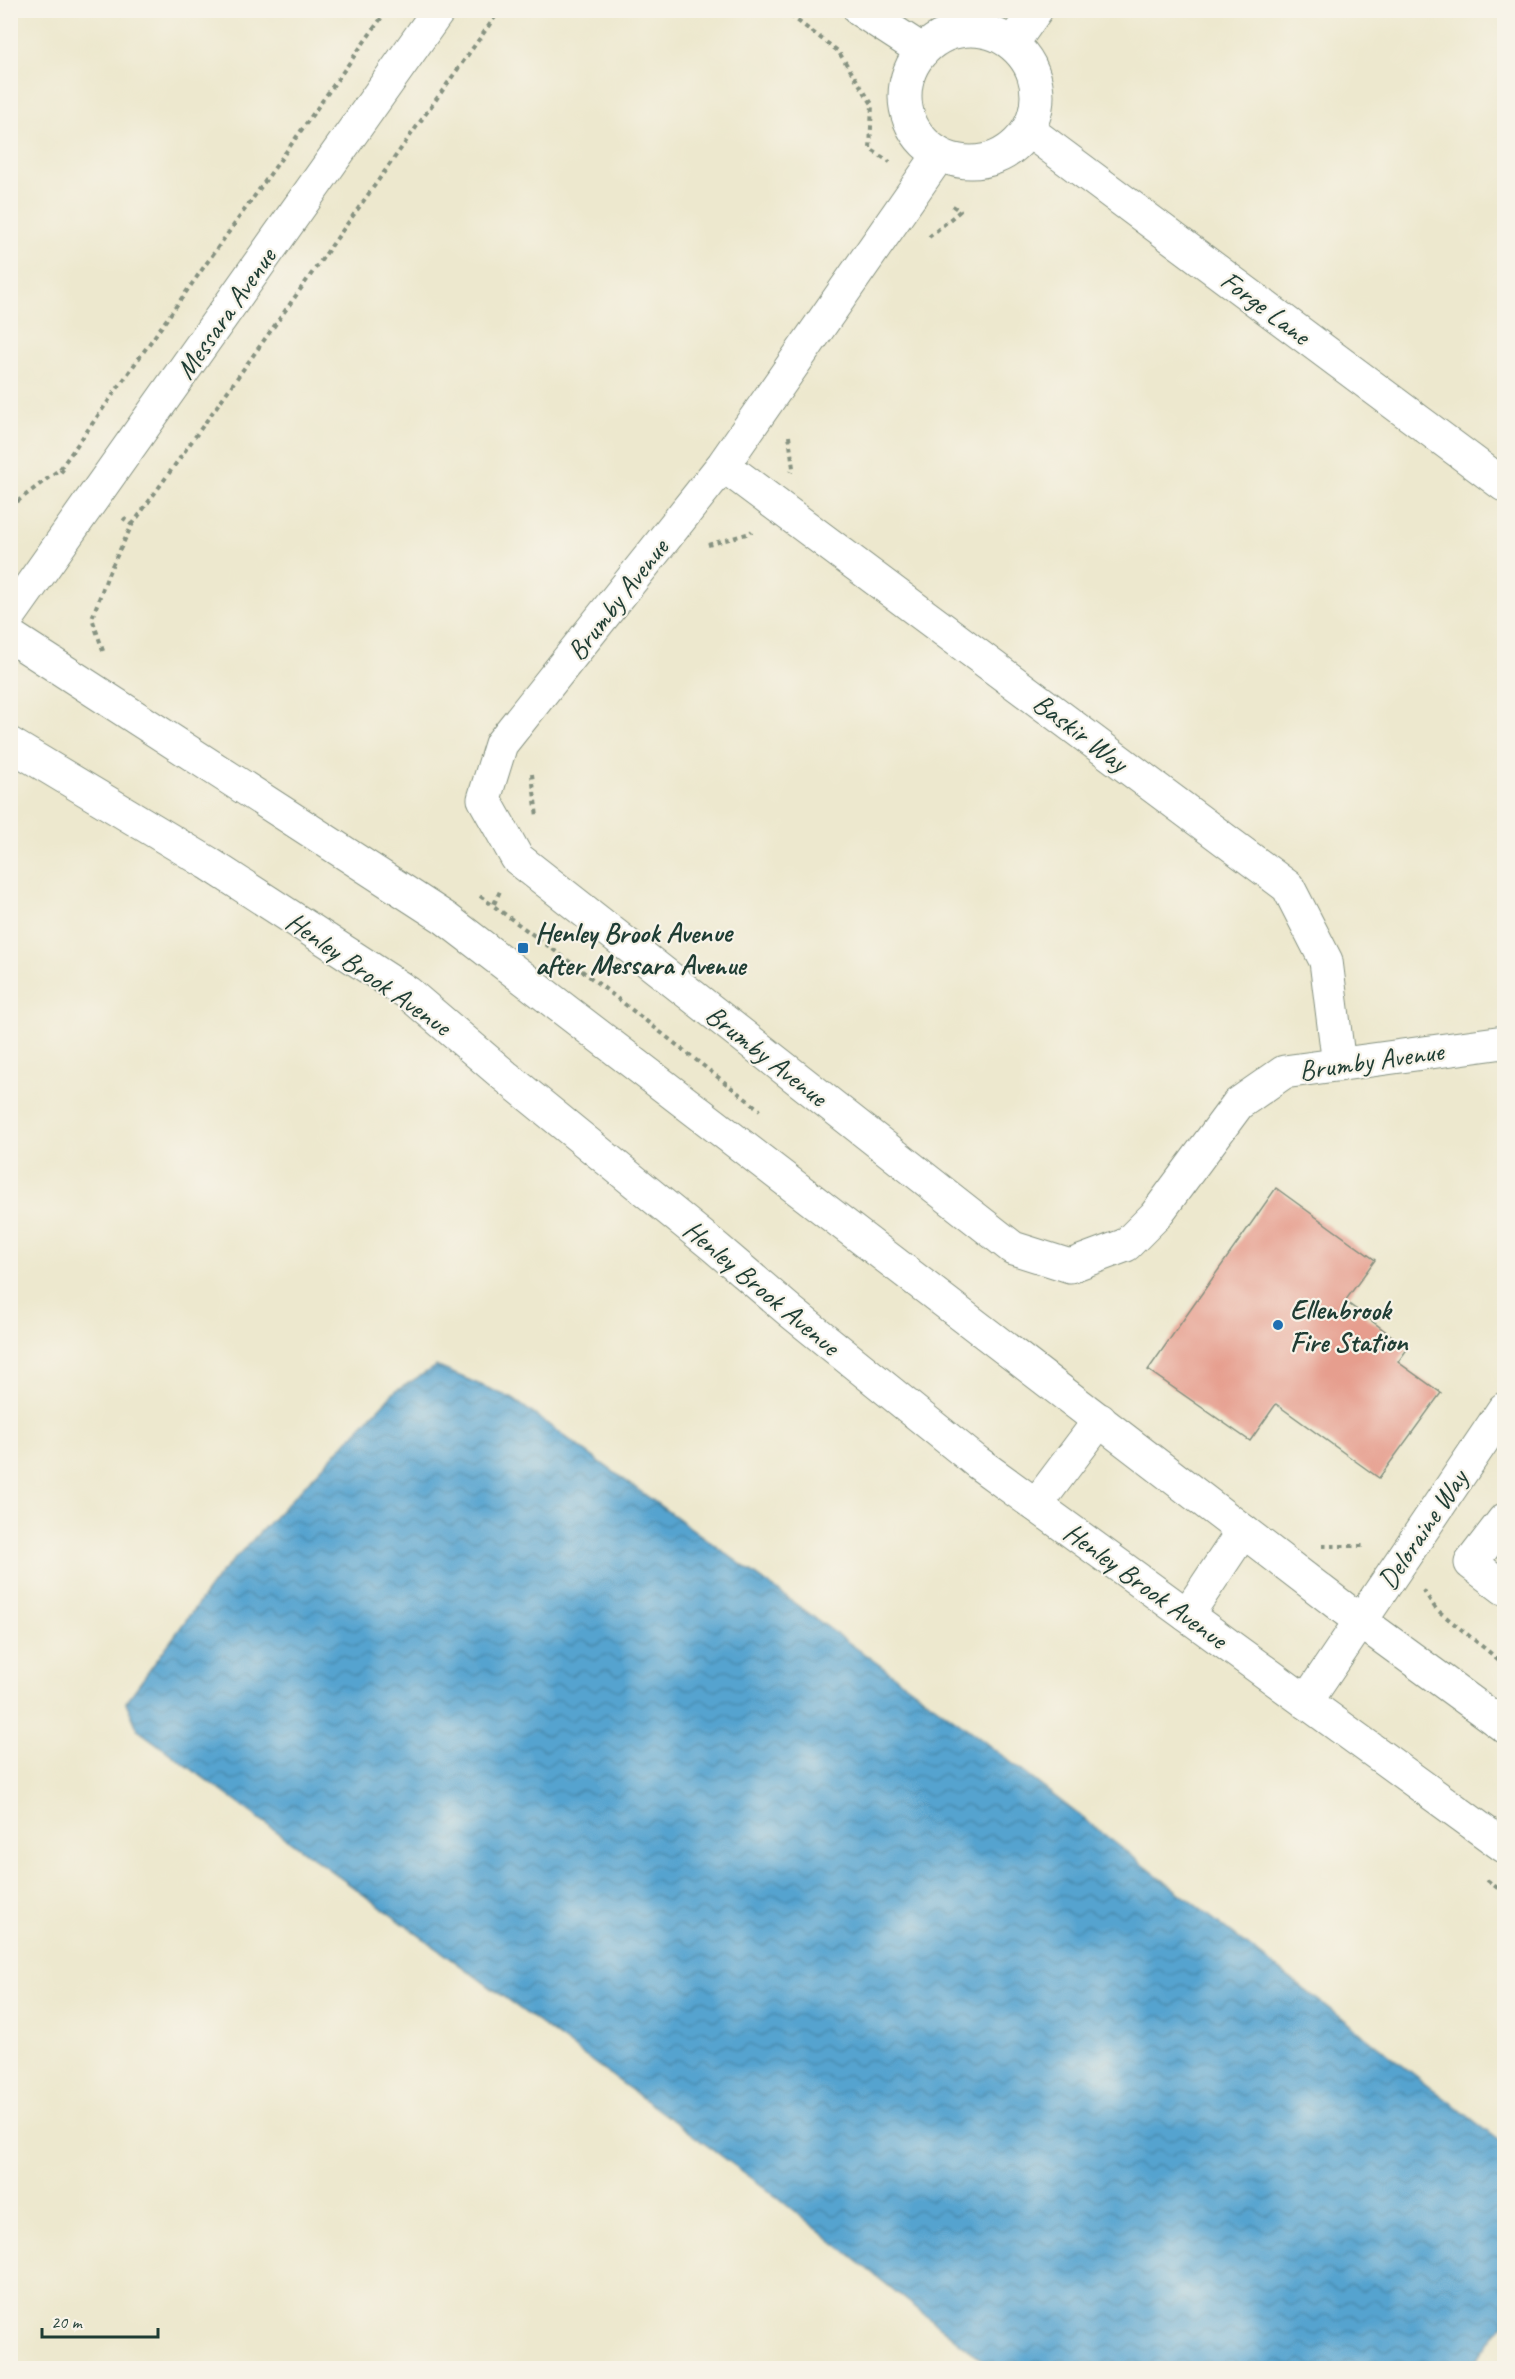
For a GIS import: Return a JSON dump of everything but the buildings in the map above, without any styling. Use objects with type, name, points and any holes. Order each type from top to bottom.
[{"type":"street","name":"Messara Avenue","points":[[10,615],[439,10]]},
{"type":"street","points":[[860,10],[922,51]]},
{"type":"street","points":[[1012,44],[1036,10]]},
{"type":"street","points":[[976,30],[995,34],[1012,44],[1025,58],[1034,75],[1037,93],[1035,112],[1028,130],[1015,146],[998,157],[978,162],[958,161],[939,155],[923,142],[912,126],[906,107],[906,87],[911,68],[922,51],[938,39],[956,32],[976,30]]},
{"type":"street","name":"Forge Lane","points":[[1028,130],[1504,485]]},
{"type":"street","name":"Brumby Avenue","points":[[939,155],[723,465],[501,744],[483,799],[517,858],[1013,1248],[1070,1266],[1126,1245],[1155,1216],[1238,1104],[1284,1072],[1504,1042]]},
{"type":"street","name":"Baskir Way","points":[[723,465],[1288,887],[1326,961],[1339,1065]]},
{"type":"street","points":[[10,636],[445,918],[1359,1620],[1504,1726]]},
{"type":"street","name":"Henley Brook Avenue","points":[[10,744],[208,863],[408,993],[505,1076],[715,1247],[790,1312],[978,1463],[1504,1846]]},
{"type":"street","name":"Deloraine Way","points":[[1306,1702],[1396,1565],[1504,1409]]},
{"type":"street","points":[[1036,1505],[1100,1420]]},
{"type":"street","points":[[1504,1520],[1471,1563],[1504,1588]]},
{"type":"street","points":[[1187,1615],[1243,1531]]},
{"type":"path","points":[[10,507],[60,469],[387,10]]},
{"type":"path","points":[[105,657],[92,618],[109,572],[132,525],[500,10]]},
{"type":"path","points":[[60,469],[132,525]]},
{"type":"path","points":[[474,891],[581,970],[769,1118]]},
{"type":"path","points":[[1316,1546],[1369,1546],[1396,1565],[1420,1586],[1436,1609],[1504,1664]]},
{"type":"green space","points":[[859,11],[965,11],[874,22]]},
{"type":"water","points":[[436,1366],[513,1399],[969,1730],[1504,2144],[1504,2322],[1471,2368],[992,2368],[764,2187],[138,1730],[126,1702],[219,1575],[394,1392]]},
{"type":"place","name":"Henley Brook Avenue after Messara Avenue","points":[[523,948]]},
{"type":"place","name":"Ellenbrook Fire Station","points":[[1278,1325]]}]
